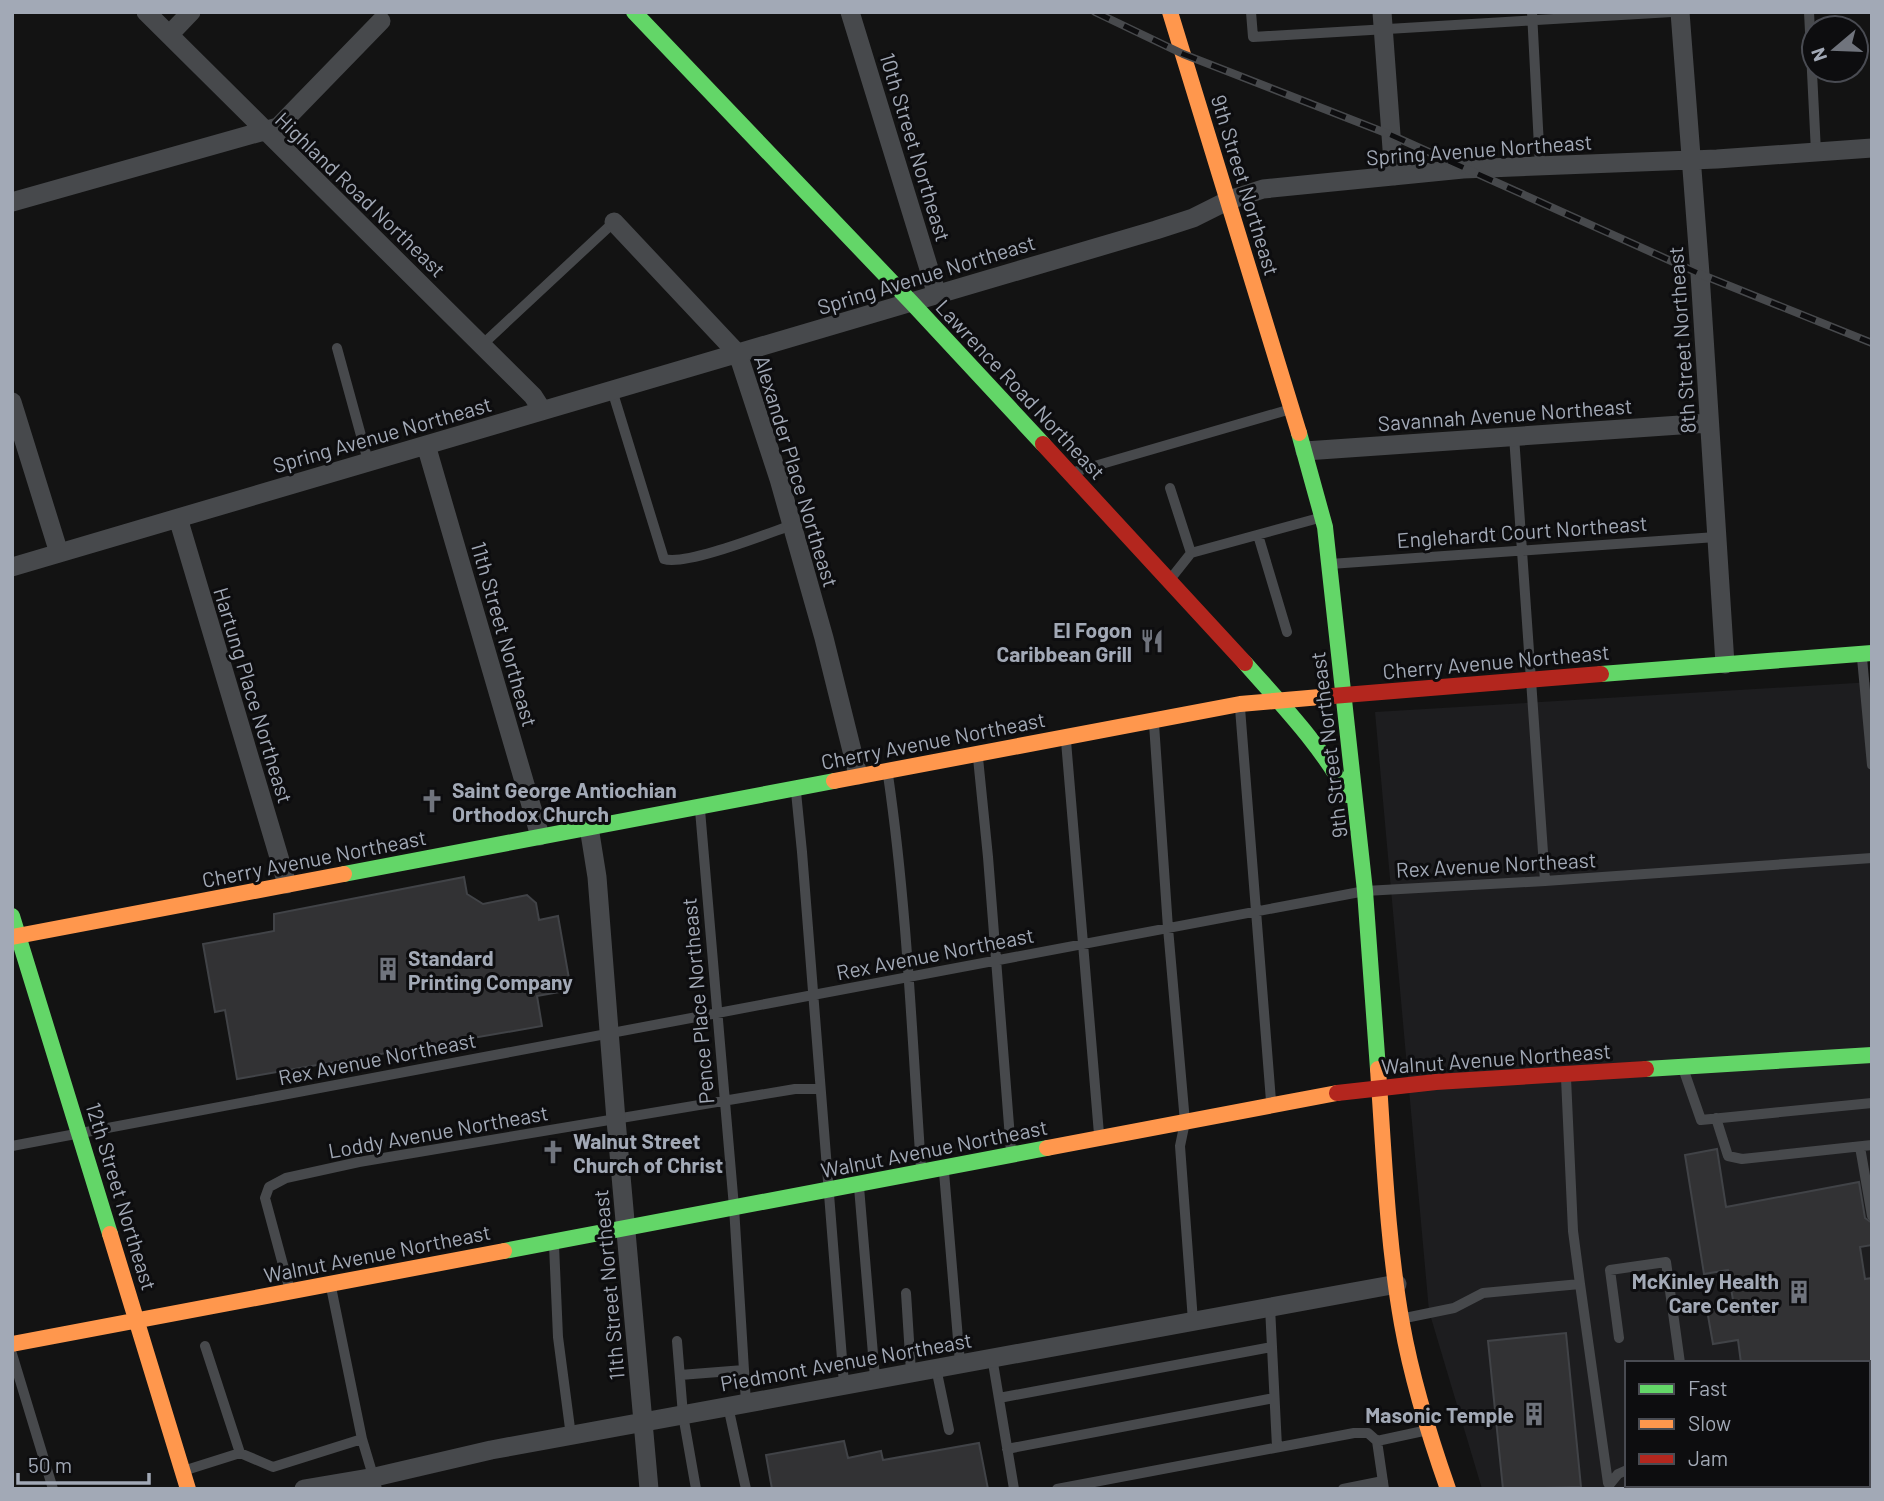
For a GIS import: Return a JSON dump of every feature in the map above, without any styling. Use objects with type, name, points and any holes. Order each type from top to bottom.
[{"type":"main road","name":"Lawrence Road Northeast","points":[[634,12],[912,303],[1278,700],[1334,769],[1356,810]]},
{"type":"main road","name":"9th Street Northeast","points":[[1170,12],[1305,451],[1322,516],[1330,565],[1342,695],[1366,891],[1388,1212],[1397,1284],[1402,1318],[1428,1430],[1448,1489]]},
{"type":"main road","name":"Cherry Avenue Northeast","points":[[15,936],[1240,704],[1867,654]]},
{"type":"main road","name":"12th Street Northeast","points":[[12,916],[15,936],[81,1133],[188,1489]]},
{"type":"main road","name":"Walnut Avenue Northeast","points":[[12,1344],[1271,1105],[1380,1087],[1872,1055]]},
{"type":"street","name":"Highland Road Northeast","points":[[146,12],[533,396],[542,410]]},
{"type":"street","points":[[169,35],[191,12]]},
{"type":"street","name":"10th Street Northeast","points":[[850,12],[937,296]]},
{"type":"street","name":"8th Street Northeast","points":[[1679,12],[1724,664]]},
{"type":"street","points":[[12,201],[278,127],[381,21]]},
{"type":"street","points":[[1382,21],[1394,176]]},
{"type":"street","name":"Spring Avenue Northeast","points":[[12,567],[1156,230],[1263,189],[1462,169],[1690,160],[1872,148]]},
{"type":"street","name":"Alexander Place Northeast","points":[[614,222],[738,354],[824,638],[858,775]]},
{"type":"street","points":[[12,402],[59,553]]},
{"type":"street","name":"Savannah Avenue Northeast","points":[[1305,451],[1709,422]]},
{"type":"street","name":"11th Street Northeast","points":[[426,445],[540,836]]},
{"type":"street","name":"Hartung Place Northeast","points":[[178,518],[287,884]]},
{"type":"street","name":"11th Street Northeast","points":[[589,827],[597,877],[649,1489]]},
{"type":"street","name":"Piedmont Avenue Northeast","points":[[304,1489],[376,1483],[491,1450],[1397,1284]]},
{"type":"lane","points":[[1251,12],[1253,37],[1382,21],[1672,12]]},
{"type":"lane","points":[[1809,12],[1816,152]]},
{"type":"lane","points":[[1532,17],[1540,166]]},
{"type":"lane","points":[[482,345],[614,222]]},
{"type":"lane","points":[[337,348],[368,461]]},
{"type":"lane","points":[[612,390],[664,559],[670,561],[690,558],[792,526]]},
{"type":"lane","points":[[1070,474],[1292,409]]},
{"type":"lane","points":[[1514,436],[1545,881]]},
{"type":"lane","points":[[1170,488],[1191,553]]},
{"type":"lane","points":[[1170,581],[1191,553],[1322,516]]},
{"type":"lane","points":[[1258,535],[1287,632]]},
{"type":"lane","name":"Englehardt Court Northeast","points":[[1330,565],[1716,537]]},
{"type":"lane","points":[[1867,654],[1872,765]]},
{"type":"lane","points":[[1240,704],[1271,1105]]},
{"type":"lane","points":[[1154,720],[1185,1122],[1180,1146],[1193,1321]]},
{"type":"lane","points":[[1066,737],[1099,1138]]},
{"type":"lane","points":[[977,753],[1011,1155]]},
{"type":"lane","points":[[887,771],[895,821],[921,1172]]},
{"type":"lane","points":[[795,788],[844,1384]]},
{"type":"lane","name":"Pence Place Northeast","points":[[700,806],[734,1207],[744,1370],[737,1404],[747,1489]]},
{"type":"lane","name":"Rex Avenue Northeast","points":[[12,1146],[1366,891],[1872,858]]},
{"type":"lane","points":[[1683,1067],[1701,1120],[1872,1103]]},
{"type":"lane","points":[[1565,1074],[1573,1231],[1609,1486]]},
{"type":"lane","name":"Loddy Avenue Northeast","points":[[291,1291],[265,1198],[269,1187],[286,1178],[359,1162],[795,1089],[820,1089]]},
{"type":"lane","points":[[1716,1118],[1728,1156],[1742,1159],[1872,1145]]},
{"type":"lane","points":[[1860,1147],[1872,1216]]},
{"type":"lane","points":[[943,1168],[960,1363]]},
{"type":"lane","points":[[859,1184],[875,1378]]},
{"type":"lane","points":[[554,1241],[558,1337],[571,1436]]},
{"type":"lane","points":[[1619,1338],[1610,1270],[1666,1262],[1680,1361]]},
{"type":"lane","points":[[330,1283],[362,1440],[376,1483]]},
{"type":"lane","points":[[1402,1318],[1454,1308],[1483,1293],[1580,1284]]},
{"type":"lane","points":[[906,1293],[911,1372]]},
{"type":"lane","points":[[1270,1307],[1277,1447]]},
{"type":"lane","points":[[677,1341],[683,1415],[696,1489]]},
{"type":"lane","points":[[205,1346],[240,1452]]},
{"type":"lane","points":[[999,1398],[1272,1347]]},
{"type":"lane","points":[[12,1354],[53,1489]]},
{"type":"lane","points":[[992,1357],[1014,1489]]},
{"type":"lane","points":[[936,1367],[948,1430]]},
{"type":"lane","points":[[680,1375],[744,1370]]},
{"type":"lane","points":[[1007,1449],[1274,1398]]},
{"type":"lane","points":[[1377,1441],[1428,1430]]},
{"type":"lane","points":[[1057,1489],[1354,1433],[1368,1433],[1377,1441],[1384,1485],[1343,1489]]},
{"type":"lane","points":[[183,1471],[240,1452],[273,1467],[362,1440]]},
{"type":"lane","points":[[1609,1486],[1618,1474],[1625,1471]]},
{"type":"shaded area","points":[[1872,682],[1872,1489],[1482,1489],[1429,1311],[1375,712]]},
{"type":"building","name":"Standard Printing Company","points":[[464,877],[467,894],[483,904],[527,895],[536,903],[539,920],[558,916],[571,990],[537,996],[542,1026],[237,1079],[225,1010],[215,1012],[203,944],[274,931],[274,914]]},
{"type":"building","name":"McKinley Health Care Center","points":[[1717,1149],[1726,1207],[1859,1182],[1865,1218],[1872,1223],[1872,1245],[1860,1247],[1865,1279],[1872,1278],[1872,1363],[1741,1361],[1738,1340],[1713,1344],[1707,1310],[1734,1306],[1728,1270],[1704,1274],[1685,1155]]},
{"type":"building","name":"Masonic Temple","points":[[1566,1333],[1581,1487],[1503,1489],[1488,1341]]},
{"type":"building","points":[[844,1441],[848,1458],[881,1451],[883,1460],[979,1443],[988,1489],[772,1489],[766,1455]]},
{"type":"railway","points":[[1095,12],[1183,54],[1391,135],[1700,274],[1872,343]]},
{"type":"traffic: fast","points":[[634,12],[1043,444]]},
{"type":"traffic: fast","points":[[1299,433],[1325,527],[1365,891],[1378,1069]]},
{"type":"traffic: fast","points":[[1601,674],[1872,653]]},
{"type":"traffic: fast","points":[[1245,663],[1313,742],[1348,795]]},
{"type":"traffic: fast","points":[[344,874],[834,781]]},
{"type":"traffic: fast","points":[[12,916],[110,1234]]},
{"type":"traffic: fast","points":[[1646,1069],[1872,1055]]},
{"type":"traffic: fast","points":[[504,1251],[1047,1148]]},
{"type":"traffic: slow","points":[[1170,12],[1299,433]]},
{"type":"traffic: slow","points":[[834,781],[1240,704],[1332,696]]},
{"type":"traffic: slow","points":[[12,937],[344,874]]},
{"type":"traffic: slow","points":[[1378,1069],[1389,1229],[1402,1324],[1422,1407],[1448,1489]]},
{"type":"traffic: slow","points":[[1047,1148],[1337,1093]]},
{"type":"traffic: slow","points":[[110,1234],[188,1489]]},
{"type":"traffic: slow","points":[[12,1344],[504,1251]]},
{"type":"traffic: jam","points":[[1043,444],[1245,663]]},
{"type":"traffic: jam","points":[[1332,696],[1601,674]]},
{"type":"traffic: jam","points":[[1337,1093],[1436,1082],[1646,1069]]},
{"type":"place","name":"El Fogon Caribbean Grill","points":[[1152,641]]},
{"type":"place","name":"Saint George Antiochian Orthodox Church","points":[[432,801]]},
{"type":"place","name":"Standard Printing Company","points":[[388,969]]},
{"type":"place","name":"Walnut Street Church of Christ","points":[[553,1152]]},
{"type":"place","name":"McKinley Health Care Center","points":[[1799,1292]]},
{"type":"place","name":"Masonic Temple","points":[[1534,1414]]}]
